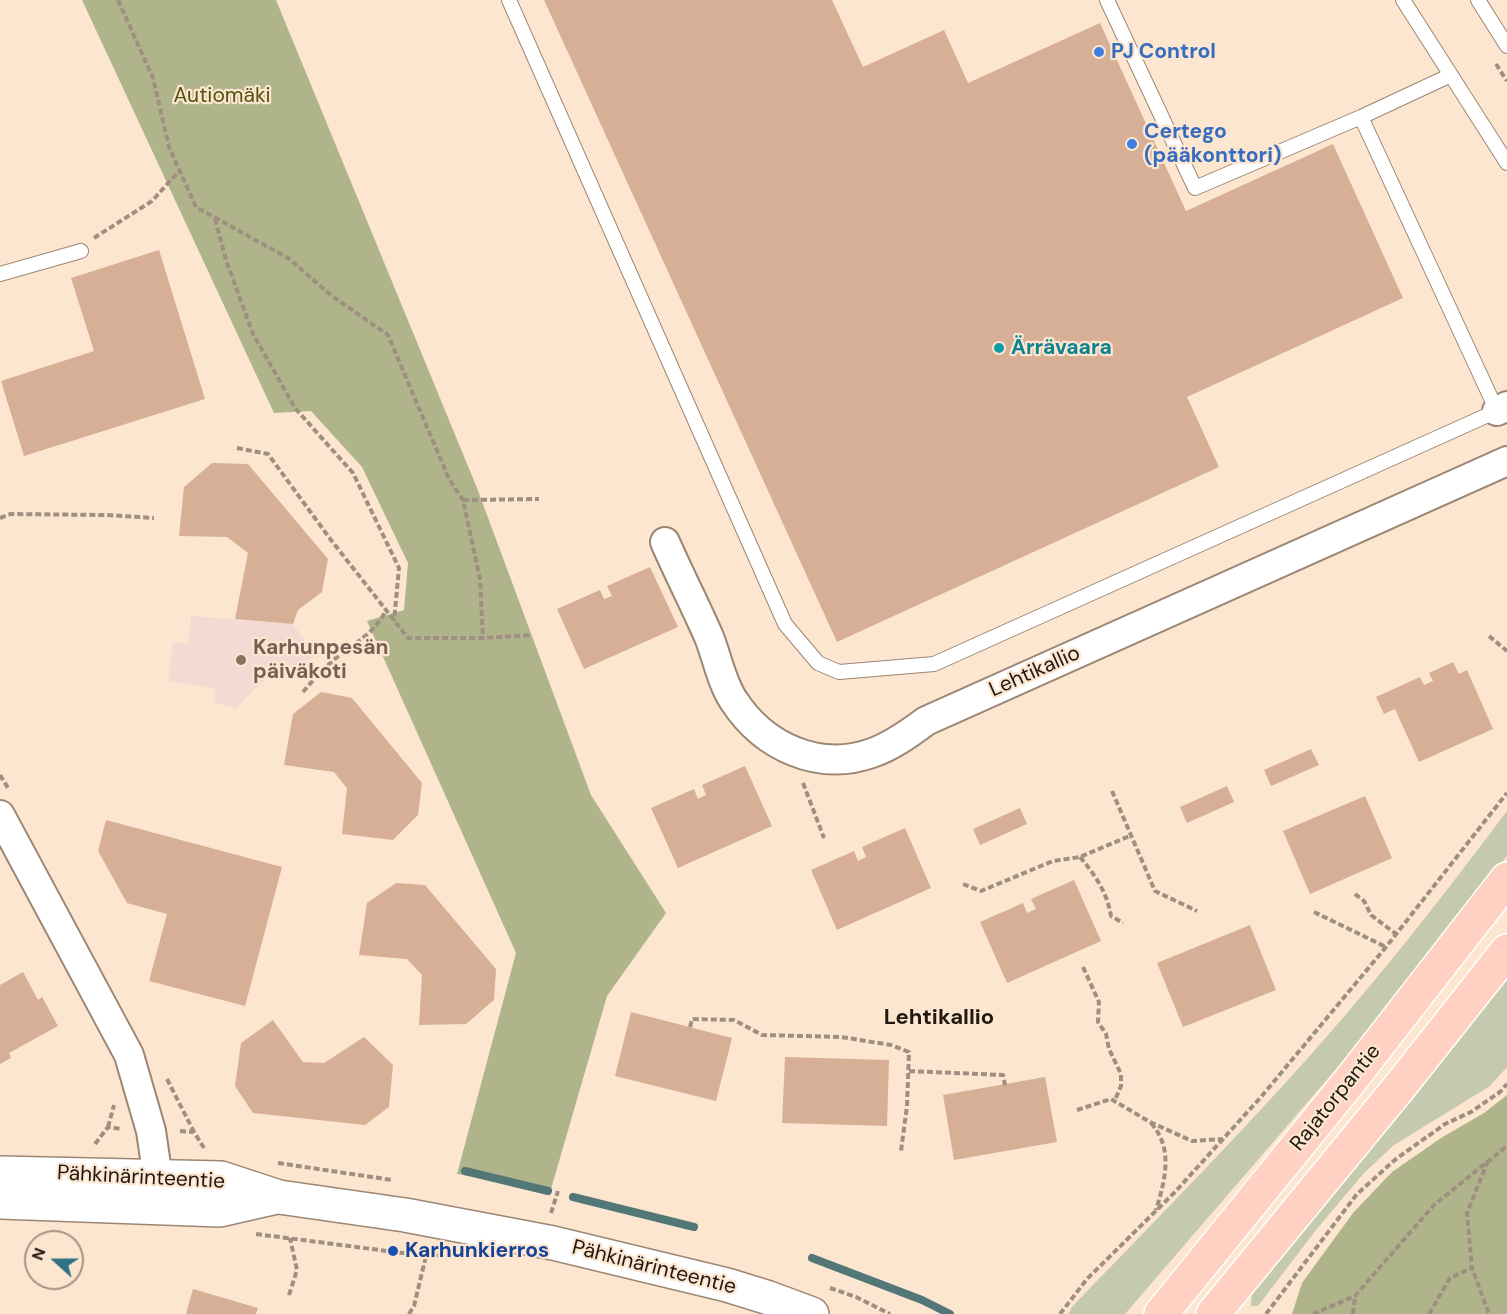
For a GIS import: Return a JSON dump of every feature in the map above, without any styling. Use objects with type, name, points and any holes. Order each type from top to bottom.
[{"type":"main road","name":"Rajatorpantie","points":[[1161,1314],[1349,1082],[1507,879]]},
{"type":"main road","name":"Rajatorpantie","points":[[1218,1312],[1507,951]]},
{"type":"street","name":"Lehtikallio","points":[[665,542],[709,639],[732,699],[762,732],[779,745],[817,759],[846,760],[872,753],[904,738],[926,721],[1507,461]]},
{"type":"street","points":[[0,815],[129,1055],[151,1131],[161,1192]]},
{"type":"street","name":"Pähkinärinteentie","points":[[0,1173],[161,1192],[220,1210],[279,1197],[405,1215],[553,1243],[727,1285],[812,1314]]},
{"type":"street","name":"Pähkinärinteentie","points":[[0,1202],[161,1192]]},
{"type":"street","points":[[1185,1284],[1218,1312]]},
{"type":"lane","points":[[509,0],[785,624],[818,663],[839,672],[934,664],[1502,409],[1361,117]]},
{"type":"lane","points":[[1107,0],[1195,188],[1361,117],[1451,75]]},
{"type":"lane","points":[[1403,0],[1507,163]]},
{"type":"lane","points":[[1478,0],[1507,46]]},
{"type":"lane","points":[[0,274],[81,250]]},
{"type":"path","points":[[118,0],[153,78],[169,147],[196,207],[288,258],[332,296],[388,335],[449,478],[463,500],[480,579],[483,638]]},
{"type":"path","points":[[81,250],[99,235],[152,201],[180,170]]},
{"type":"path","points":[[215,218],[226,260],[253,334],[296,408],[353,473],[399,568],[394,621]]},
{"type":"path","points":[[237,447],[268,454],[408,638],[483,638],[532,635]]},
{"type":"path","points":[[463,500],[539,499]]},
{"type":"path","points":[[0,518],[11,514],[154,518]]},
{"type":"path","points":[[303,692],[335,659],[381,622],[386,610]]},
{"type":"path","points":[[1489,636],[1507,651]]},
{"type":"path","points":[[798,753],[799,772],[824,838]]},
{"type":"path","points":[[1113,790],[1155,891],[1197,910]]},
{"type":"path","points":[[1060,1314],[1087,1279],[1156,1210],[1261,1097],[1386,947],[1507,793]]},
{"type":"path","points":[[963,884],[981,891],[1053,861],[1080,857],[1132,835]]},
{"type":"path","points":[[1080,857],[1094,874],[1108,899],[1111,916],[1123,924]]},
{"type":"path","points":[[1354,894],[1364,901],[1371,915],[1396,934]]},
{"type":"path","points":[[1314,912],[1386,947]]},
{"type":"path","points":[[1083,967],[1099,1002],[1098,1022],[1106,1034],[1109,1049],[1121,1074],[1121,1086],[1115,1100]]},
{"type":"path","points":[[690,1027],[692,1019],[734,1020],[762,1035],[841,1037],[891,1045],[909,1052],[908,1106],[901,1151]]},
{"type":"path","points":[[908,1071],[1003,1075],[1005,1084]]},
{"type":"path","points":[[1266,1314],[1357,1194],[1396,1159],[1445,1124],[1471,1112],[1500,1092],[1507,1084]]},
{"type":"path","points":[[1077,1110],[1111,1099],[1150,1122],[1192,1140],[1223,1139]]},
{"type":"path","points":[[1150,1122],[1162,1138],[1165,1154],[1166,1176],[1156,1210]]},
{"type":"path","points":[[1312,1314],[1355,1296],[1434,1205],[1507,1146]]},
{"type":"path","points":[[1489,1160],[1467,1213],[1472,1268],[1489,1314]]},
{"type":"path","points":[[551,1213],[558,1191]]},
{"type":"path","points":[[251,1233],[426,1256],[450,1255]]},
{"type":"path","points":[[289,1294],[297,1269],[290,1238]]},
{"type":"path","points":[[409,1314],[414,1306],[426,1256]]},
{"type":"path","points":[[1429,1314],[1450,1278],[1472,1268]]},
{"type":"path","points":[[1353,1314],[1355,1296]]},
{"type":"shaded area","name":"Karhunpesän päiväkoti","points":[[191,616],[293,624],[315,656],[298,671],[282,663],[236,708],[215,703],[215,689],[168,681],[173,642],[188,643]]},
{"type":"green space","name":"Autiomäki","points":[[82,0],[276,0],[477,488],[591,795],[666,913],[607,996],[551,1189],[457,1174],[516,953],[367,621],[404,610],[408,563],[362,467],[311,411],[274,413]]},
{"type":"green space","points":[[1507,811],[1507,856],[1337,1068],[1125,1314],[1068,1314],[1072,1307],[1317,1048],[1401,948]]},
{"type":"green space","points":[[1507,967],[1507,1067],[1490,1086],[1394,1145],[1364,1173],[1316,1230],[1258,1306],[1251,1306],[1252,1288]]},
{"type":"green space","points":[[1507,1095],[1507,1314],[1292,1314],[1302,1283],[1353,1213],[1392,1172],[1441,1138],[1484,1113]]},
{"type":"building","name":"Ärrävaara","points":[[544,0],[832,0],[863,67],[944,30],[968,83],[1100,23],[1186,211],[1333,144],[1403,298],[1187,397],[1219,467],[837,642]]},
{"type":"building","points":[[159,250],[205,399],[24,456],[1,381],[94,351],[71,278]]},
{"type":"building","points":[[212,463],[248,464],[328,559],[322,592],[298,610],[293,624],[235,619],[248,553],[227,537],[179,536],[184,487]]},
{"type":"building","points":[[650,567],[678,627],[584,669],[557,609],[600,590],[604,599],[612,596],[607,586]]},
{"type":"building","points":[[1453,662],[1459,674],[1467,670],[1493,729],[1419,762],[1395,709],[1384,714],[1376,697],[1420,677],[1424,685],[1433,681],[1429,673]]},
{"type":"building","points":[[321,692],[352,698],[422,783],[418,815],[393,840],[342,834],[347,788],[334,772],[284,765],[293,714]]},
{"type":"building","points":[[1311,749],[1319,765],[1271,786],[1264,770]]},
{"type":"building","points":[[745,766],[772,826],[678,868],[651,808],[694,789],[698,799],[706,795],[702,785]]},
{"type":"building","points":[[1227,786],[1234,802],[1187,823],[1180,807]]},
{"type":"building","points":[[1365,796],[1392,858],[1310,894],[1283,831]]},
{"type":"building","points":[[1020,808],[1027,824],[980,845],[973,829]]},
{"type":"building","points":[[106,820],[282,867],[245,1006],[149,981],[167,914],[127,903],[98,851]]},
{"type":"building","points":[[905,828],[931,888],[837,930],[811,870],[854,851],[858,861],[866,857],[862,847]]},
{"type":"building","points":[[1074,880],[1101,941],[1007,983],[980,922],[1023,903],[1027,913],[1036,909],[1031,899]]},
{"type":"building","points":[[396,883],[425,885],[496,969],[494,1000],[466,1024],[419,1025],[422,975],[407,959],[359,955],[367,903]]},
{"type":"building","points":[[1250,925],[1276,990],[1183,1027],[1157,963]]},
{"type":"building","points":[[23,972],[38,1000],[42,997],[58,1026],[9,1053],[11,1058],[0,1064],[0,985]]},
{"type":"building","points":[[631,1012],[732,1038],[716,1101],[615,1076]]},
{"type":"building","points":[[273,1020],[303,1062],[324,1063],[364,1037],[393,1065],[389,1107],[365,1125],[253,1113],[235,1086],[241,1043]]},
{"type":"building","points":[[785,1057],[889,1060],[887,1126],[782,1123]]},
{"type":"building","points":[[1045,1077],[1057,1142],[954,1160],[943,1095]]},
{"type":"building","points":[[193,1289],[258,1308],[256,1314],[186,1314]]},
{"type":"waterway","points":[[465,1171],[548,1191]]},
{"type":"waterway","points":[[573,1197],[694,1227]]},
{"type":"waterway","points":[[812,1258],[922,1300],[950,1314]]},
{"type":"place","name":"PJ Control","points":[[1099,52]]},
{"type":"place","name":"Certego (pääkonttori)","points":[[1132,144]]},
{"type":"place","name":"Ärrävaara","points":[[999,348]]},
{"type":"place","name":"Karhunpesän päiväkoti","points":[[241,660]]},
{"type":"place","name":"Karhunkierros","points":[[393,1251]]},
{"type":"district","name":"Lehtikallio","points":[[939,1018]]}]
